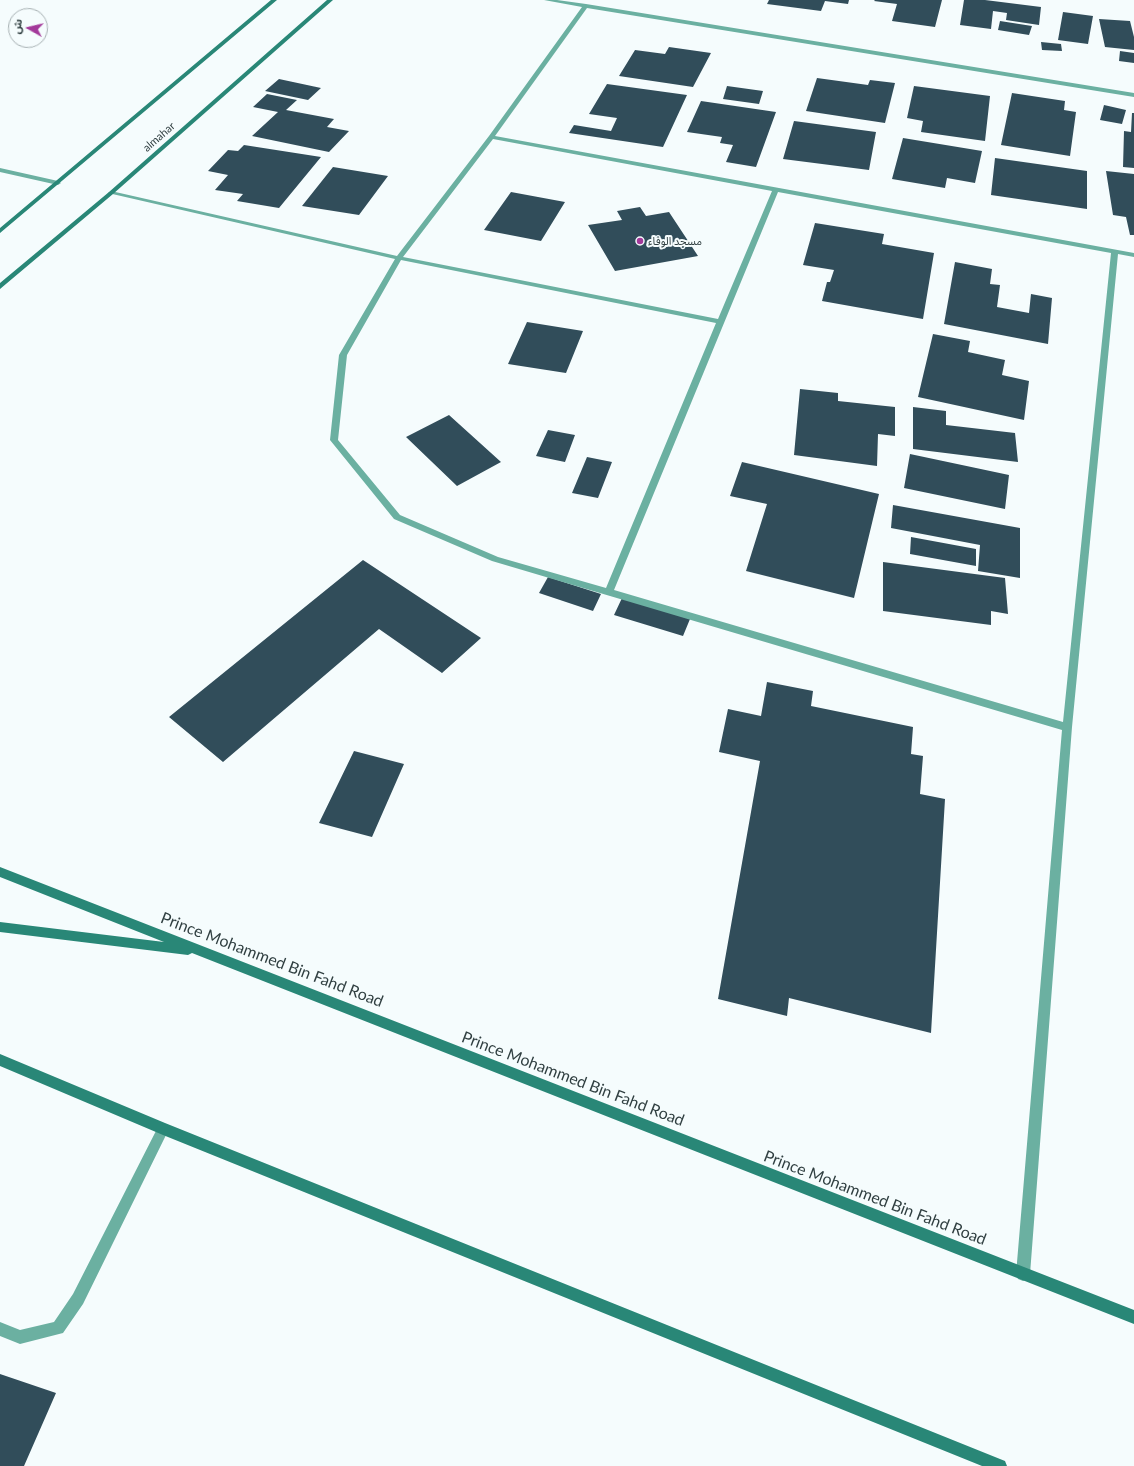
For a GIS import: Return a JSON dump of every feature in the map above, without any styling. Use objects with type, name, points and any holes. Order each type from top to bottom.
[{"type":"street","points":[[0,231],[274,0]]},
{"type":"street","name":"almahar","points":[[0,287],[111,193],[330,0]]},
{"type":"street","points":[[547,0],[1134,95]]},
{"type":"street","points":[[586,6],[491,137],[399,258],[343,355],[334,440],[397,517],[495,559],[1067,727]]},
{"type":"street","points":[[491,137],[1134,255]]},
{"type":"street","points":[[0,170],[58,183]]},
{"type":"street","points":[[608,593],[776,189]]},
{"type":"street","points":[[111,193],[399,258],[720,322]]},
{"type":"street","points":[[1023,1274],[1067,727],[1115,251]]},
{"type":"street","name":"Prince Mohammed Bin Fahd Road","points":[[0,872],[1134,1317]]},
{"type":"street","points":[[0,927],[204,952]]},
{"type":"street","points":[[0,1060],[163,1129],[1000,1466]]},
{"type":"street","points":[[0,1329],[20,1337],[58,1328],[78,1299],[163,1129]]},
{"type":"building","points":[[769,0],[849,0],[848,4],[825,1],[821,11],[767,4]]},
{"type":"building","points":[[942,0],[935,27],[892,21],[897,4],[874,1]]},
{"type":"building","points":[[964,0],[985,0],[1041,7],[1039,25],[1006,20],[1007,13],[993,11],[991,29],[960,25]]},
{"type":"building","points":[[1063,12],[1093,16],[1088,44],[1058,40]]},
{"type":"building","points":[[1099,19],[1130,21],[1134,37],[1134,50],[1105,47]]},
{"type":"building","points":[[1000,21],[1032,26],[1029,35],[998,30]]},
{"type":"building","points":[[1041,42],[1061,44],[1062,51],[1042,50]]},
{"type":"building","points":[[669,47],[711,53],[693,87],[619,76],[635,50],[665,54]]},
{"type":"building","points":[[1120,51],[1134,53],[1134,63],[1119,61]]},
{"type":"building","points":[[817,78],[868,85],[870,80],[895,83],[885,123],[806,111]]},
{"type":"building","points":[[279,79],[321,88],[308,100],[265,91]]},
{"type":"building","points":[[607,84],[687,95],[663,147],[569,133],[574,125],[611,131],[617,118],[589,114]]},
{"type":"building","points":[[727,86],[763,91],[759,104],[723,99]]},
{"type":"building","points":[[914,86],[990,96],[985,141],[921,132],[923,121],[907,118]]},
{"type":"building","points":[[1012,93],[1065,101],[1064,110],[1076,112],[1070,156],[1001,145]]},
{"type":"building","points":[[267,94],[297,100],[286,110],[334,119],[327,127],[349,131],[329,152],[252,136],[278,112],[253,107]]},
{"type":"building","points":[[701,101],[776,112],[756,167],[726,162],[733,145],[720,143],[722,137],[687,132]]},
{"type":"building","points":[[1104,105],[1126,110],[1122,124],[1100,120]]},
{"type":"building","points":[[1132,113],[1134,113],[1134,168],[1123,167],[1124,131],[1131,132]]},
{"type":"building","points":[[794,121],[876,132],[869,170],[783,159]]},
{"type":"building","points":[[903,138],[982,151],[975,183],[947,178],[945,188],[892,179]]},
{"type":"building","points":[[244,145],[321,157],[279,208],[237,201],[243,194],[215,190],[228,175],[208,171],[228,150],[238,151]]},
{"type":"building","points":[[995,158],[1087,171],[1087,209],[991,195]]},
{"type":"building","points":[[333,167],[388,176],[359,215],[302,206]]},
{"type":"building","points":[[1106,171],[1134,174],[1134,235],[1130,235],[1126,217],[1113,215]]},
{"type":"building","points":[[511,192],[565,202],[541,241],[484,230]]},
{"type":"building","points":[[640,207],[646,216],[669,212],[698,256],[615,271],[588,225],[622,220],[617,211]]},
{"type":"building","points":[[815,223],[884,234],[882,244],[934,253],[923,319],[822,301],[827,282],[830,282],[834,270],[803,265]]},
{"type":"building","points":[[955,262],[992,269],[990,284],[1000,285],[997,307],[1029,313],[1031,294],[1052,298],[1048,344],[944,324]]},
{"type":"building","points":[[527,322],[583,331],[566,373],[508,364]]},
{"type":"building","points":[[933,334],[970,341],[968,352],[1005,360],[1002,375],[1029,381],[1024,420],[918,397]]},
{"type":"building","points":[[800,389],[838,393],[838,401],[895,407],[895,436],[878,434],[877,466],[794,455]]},
{"type":"building","points":[[913,407],[946,411],[946,425],[1015,433],[1018,462],[913,449]]},
{"type":"building","points":[[449,415],[501,462],[457,486],[406,437]]},
{"type":"building","points":[[548,430],[575,435],[565,462],[536,456]]},
{"type":"building","points":[[910,454],[1009,475],[1005,509],[904,488]]},
{"type":"building","points":[[587,457],[612,462],[598,498],[572,493]]},
{"type":"building","points":[[742,462],[879,494],[854,598],[746,571],[767,504],[730,496]]},
{"type":"building","points":[[893,505],[1020,528],[1020,578],[978,571],[980,545],[891,528]]},
{"type":"building","points":[[911,537],[976,549],[976,566],[910,554]]},
{"type":"building","points":[[363,560],[481,638],[442,673],[379,629],[223,762],[169,717]]},
{"type":"building","points":[[883,562],[1005,578],[1008,614],[991,611],[991,625],[883,611]]},
{"type":"building","points":[[548,577],[601,594],[593,611],[539,593]]},
{"type":"building","points":[[622,598],[690,619],[683,636],[614,615]]},
{"type":"building","points":[[767,682],[813,691],[811,706],[913,727],[911,754],[923,756],[920,794],[945,799],[931,1033],[789,998],[787,1016],[718,999],[760,761],[719,752],[728,709],[761,716]]},
{"type":"building","points":[[354,751],[404,764],[372,837],[319,823]]},
{"type":"building","points":[[0,1374],[56,1393],[24,1466],[0,1466]]},
{"type":"place","name":"مسجد الوفاء","points":[[640,241]]}]
